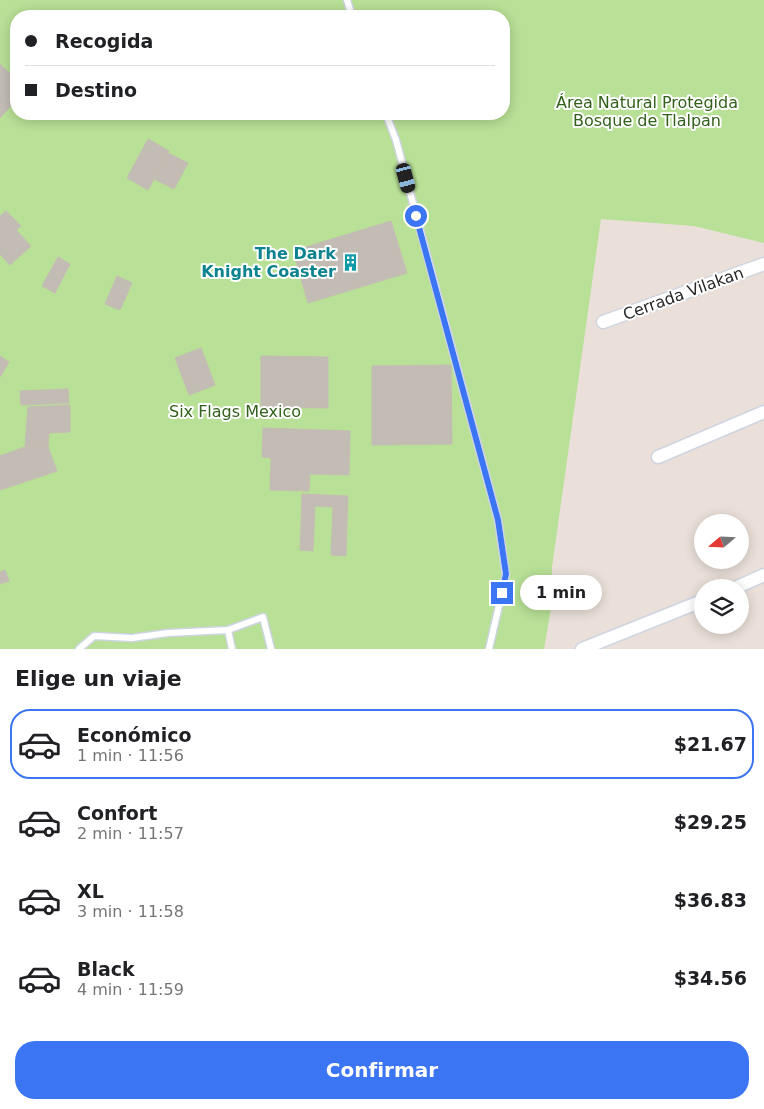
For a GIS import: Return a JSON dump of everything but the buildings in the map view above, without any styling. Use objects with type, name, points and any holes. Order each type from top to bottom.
[{"type":"street","name":"Cerrada Vilakan","points":[[603,322],[764,264]]},
{"type":"street","points":[[658,457],[764,412]]},
{"type":"street","points":[[749,582],[764,575]]},
{"type":"street","points":[[582,649],[694,604]]},
{"type":"lane","points":[[388,120],[396,140],[498,520],[506,574],[489,649]]},
{"type":"lane","points":[[79,649],[94,636],[132,638],[168,633],[228,630],[263,617],[271,649]]},
{"type":"lane","points":[[228,630],[232,649]]},
{"type":"green space","name":"Six Flags Mexico","points":[[0,0],[764,0],[764,243],[694,226],[601,219],[552,567],[551,608],[544,649],[0,649]]},
{"type":"place","name":"The Dark Knight Coaster","points":[[350,262]]},
{"type":"route","points":[[416,216],[498,520],[506,574],[502,593]]},
{"type":"park label","name":"Área Natural Protegida Bosque de Tlalpan","points":[[647,111]]}]
